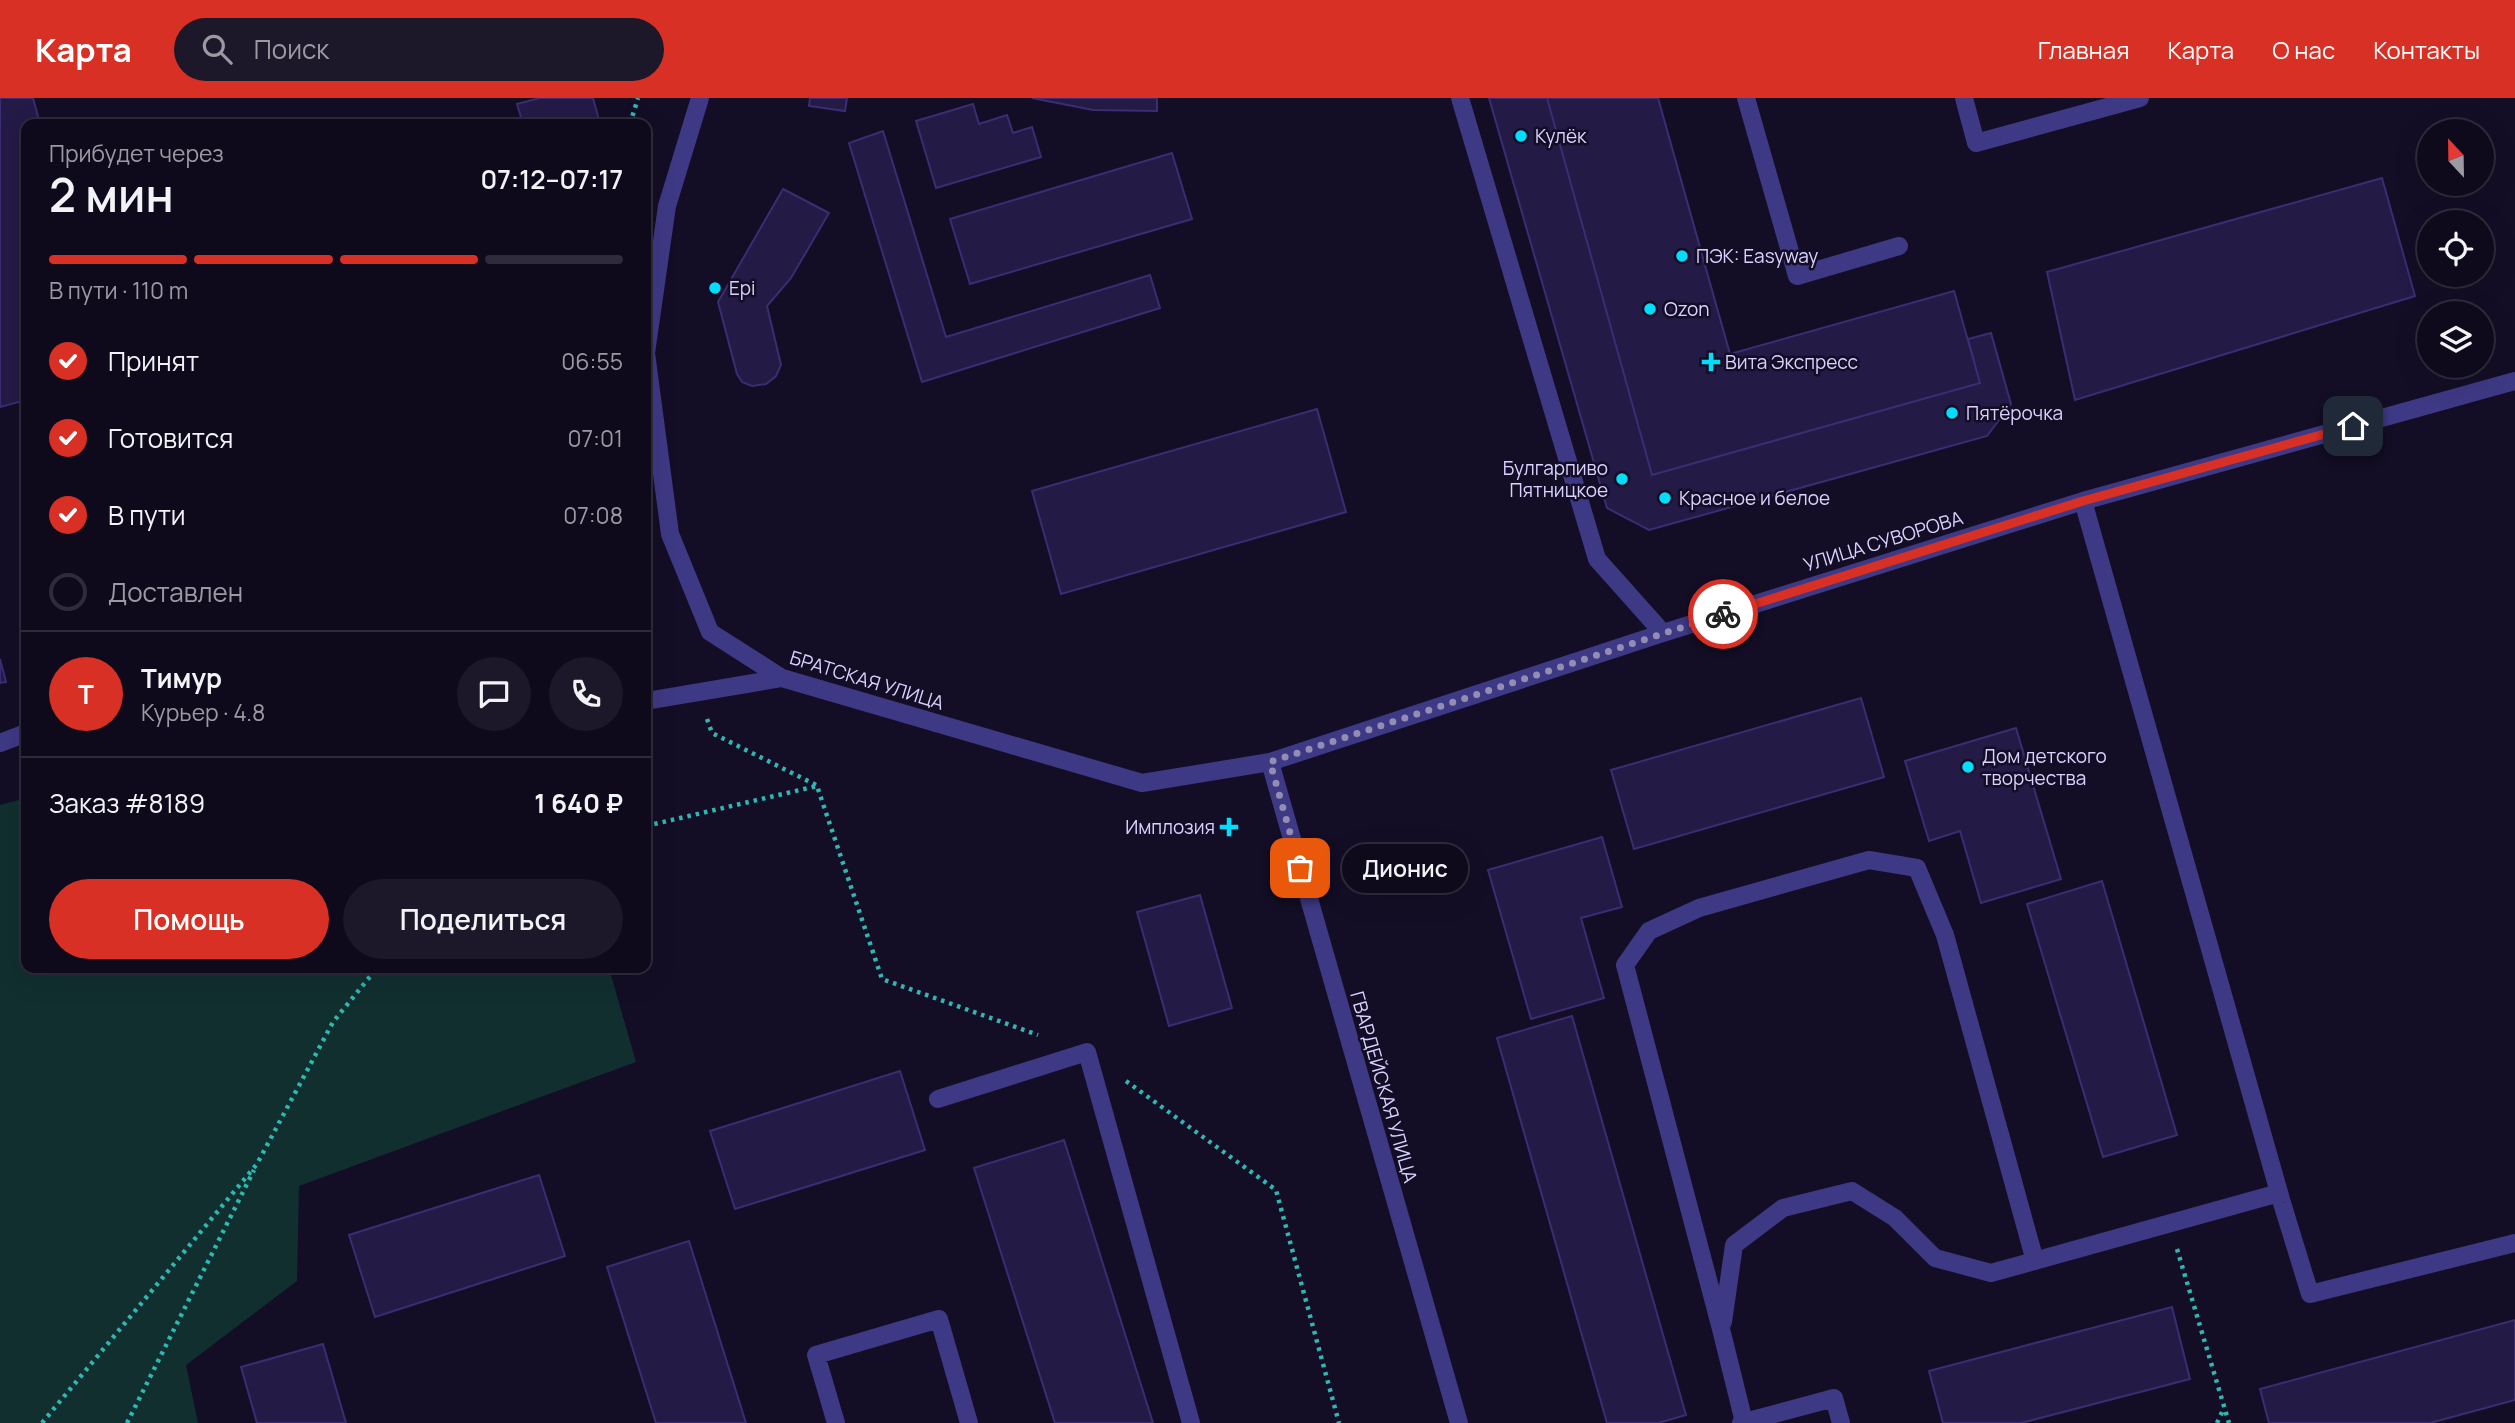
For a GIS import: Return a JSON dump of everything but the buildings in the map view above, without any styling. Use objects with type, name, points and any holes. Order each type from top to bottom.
[{"type":"street","name":"БРАТСКАЯ УЛИЦА","points":[[651,318],[667,206],[700,98]]},
{"type":"street","points":[[1460,98],[1597,559],[1663,633]]},
{"type":"street","points":[[1746,98],[1797,276],[1899,246]]},
{"type":"street","points":[[1964,98],[1976,143],[2140,98]]},
{"type":"street","name":"УЛИЦА СУВОРОВА","points":[[1270,762],[1663,633],[2083,501],[2515,381]]},
{"type":"street","name":"БРАТСКАЯ УЛИЦА","points":[[651,391],[670,534],[710,632],[782,677],[1142,783],[1270,762]]},
{"type":"street","points":[[2083,501],[2279,1193],[2310,1293],[2515,1243]]},
{"type":"street","points":[[651,700],[782,677]]},
{"type":"street","points":[[0,743],[21,735]]},
{"type":"street","name":"ГВАРДЕЙСКАЯ УЛИЦА","points":[[1270,762],[1459,1423]]},
{"type":"street","points":[[1841,1423],[1834,1398],[1742,1423],[1721,1329],[1625,965],[1649,931],[1699,908],[1869,860],[1917,868],[1945,934],[2035,1261]]},
{"type":"street","points":[[938,1099],[1087,1052],[1191,1423]]},
{"type":"street","points":[[1721,1329],[1734,1245],[1783,1208],[1852,1191],[1895,1218],[1935,1258],[1991,1273],[2279,1193]]},
{"type":"street","points":[[836,1423],[816,1355],[939,1319],[969,1423]]},
{"type":"path","points":[[632,119],[638,98]]},
{"type":"path","points":[[127,1423],[257,1164],[333,1022],[373,973]]},
{"type":"path","points":[[42,1423],[257,1164]]},
{"type":"path","points":[[2170,1223],[2229,1423]]},
{"type":"path","points":[[2217,1423],[2224,1407]]},
{"type":"green space","points":[[21,799],[21,973],[610,973],[636,1062],[299,1186],[297,1281],[186,1365],[198,1423],[0,1423],[0,805]]},
{"type":"way so far","points":[[1300,868],[1270,762],[1723,614]]},
{"type":"place","name":"Кулёк","points":[[1521,136]]},
{"type":"place","name":"ПЭК: Easyway","points":[[1682,256]]},
{"type":"place","name":"Epi","points":[[715,288]]},
{"type":"place","name":"Ozon","points":[[1650,309]]},
{"type":"place","name":"Вита Экспресс","points":[[1711,362]]},
{"type":"place","name":"Пятёрочка","points":[[1952,413]]},
{"type":"place","name":"Булгарпиво Пятницкое","points":[[1622,479]]},
{"type":"place","name":"Красное и белое","points":[[1665,498]]},
{"type":"place","name":"Дом детского творчества","points":[[1968,767]]},
{"type":"place","name":"Имплозия","points":[[1229,827]]},
{"type":"place","name":"Дионис","points":[[1300,868]]},
{"type":"route","points":[[1723,614],[2083,501],[2353,426]]}]
